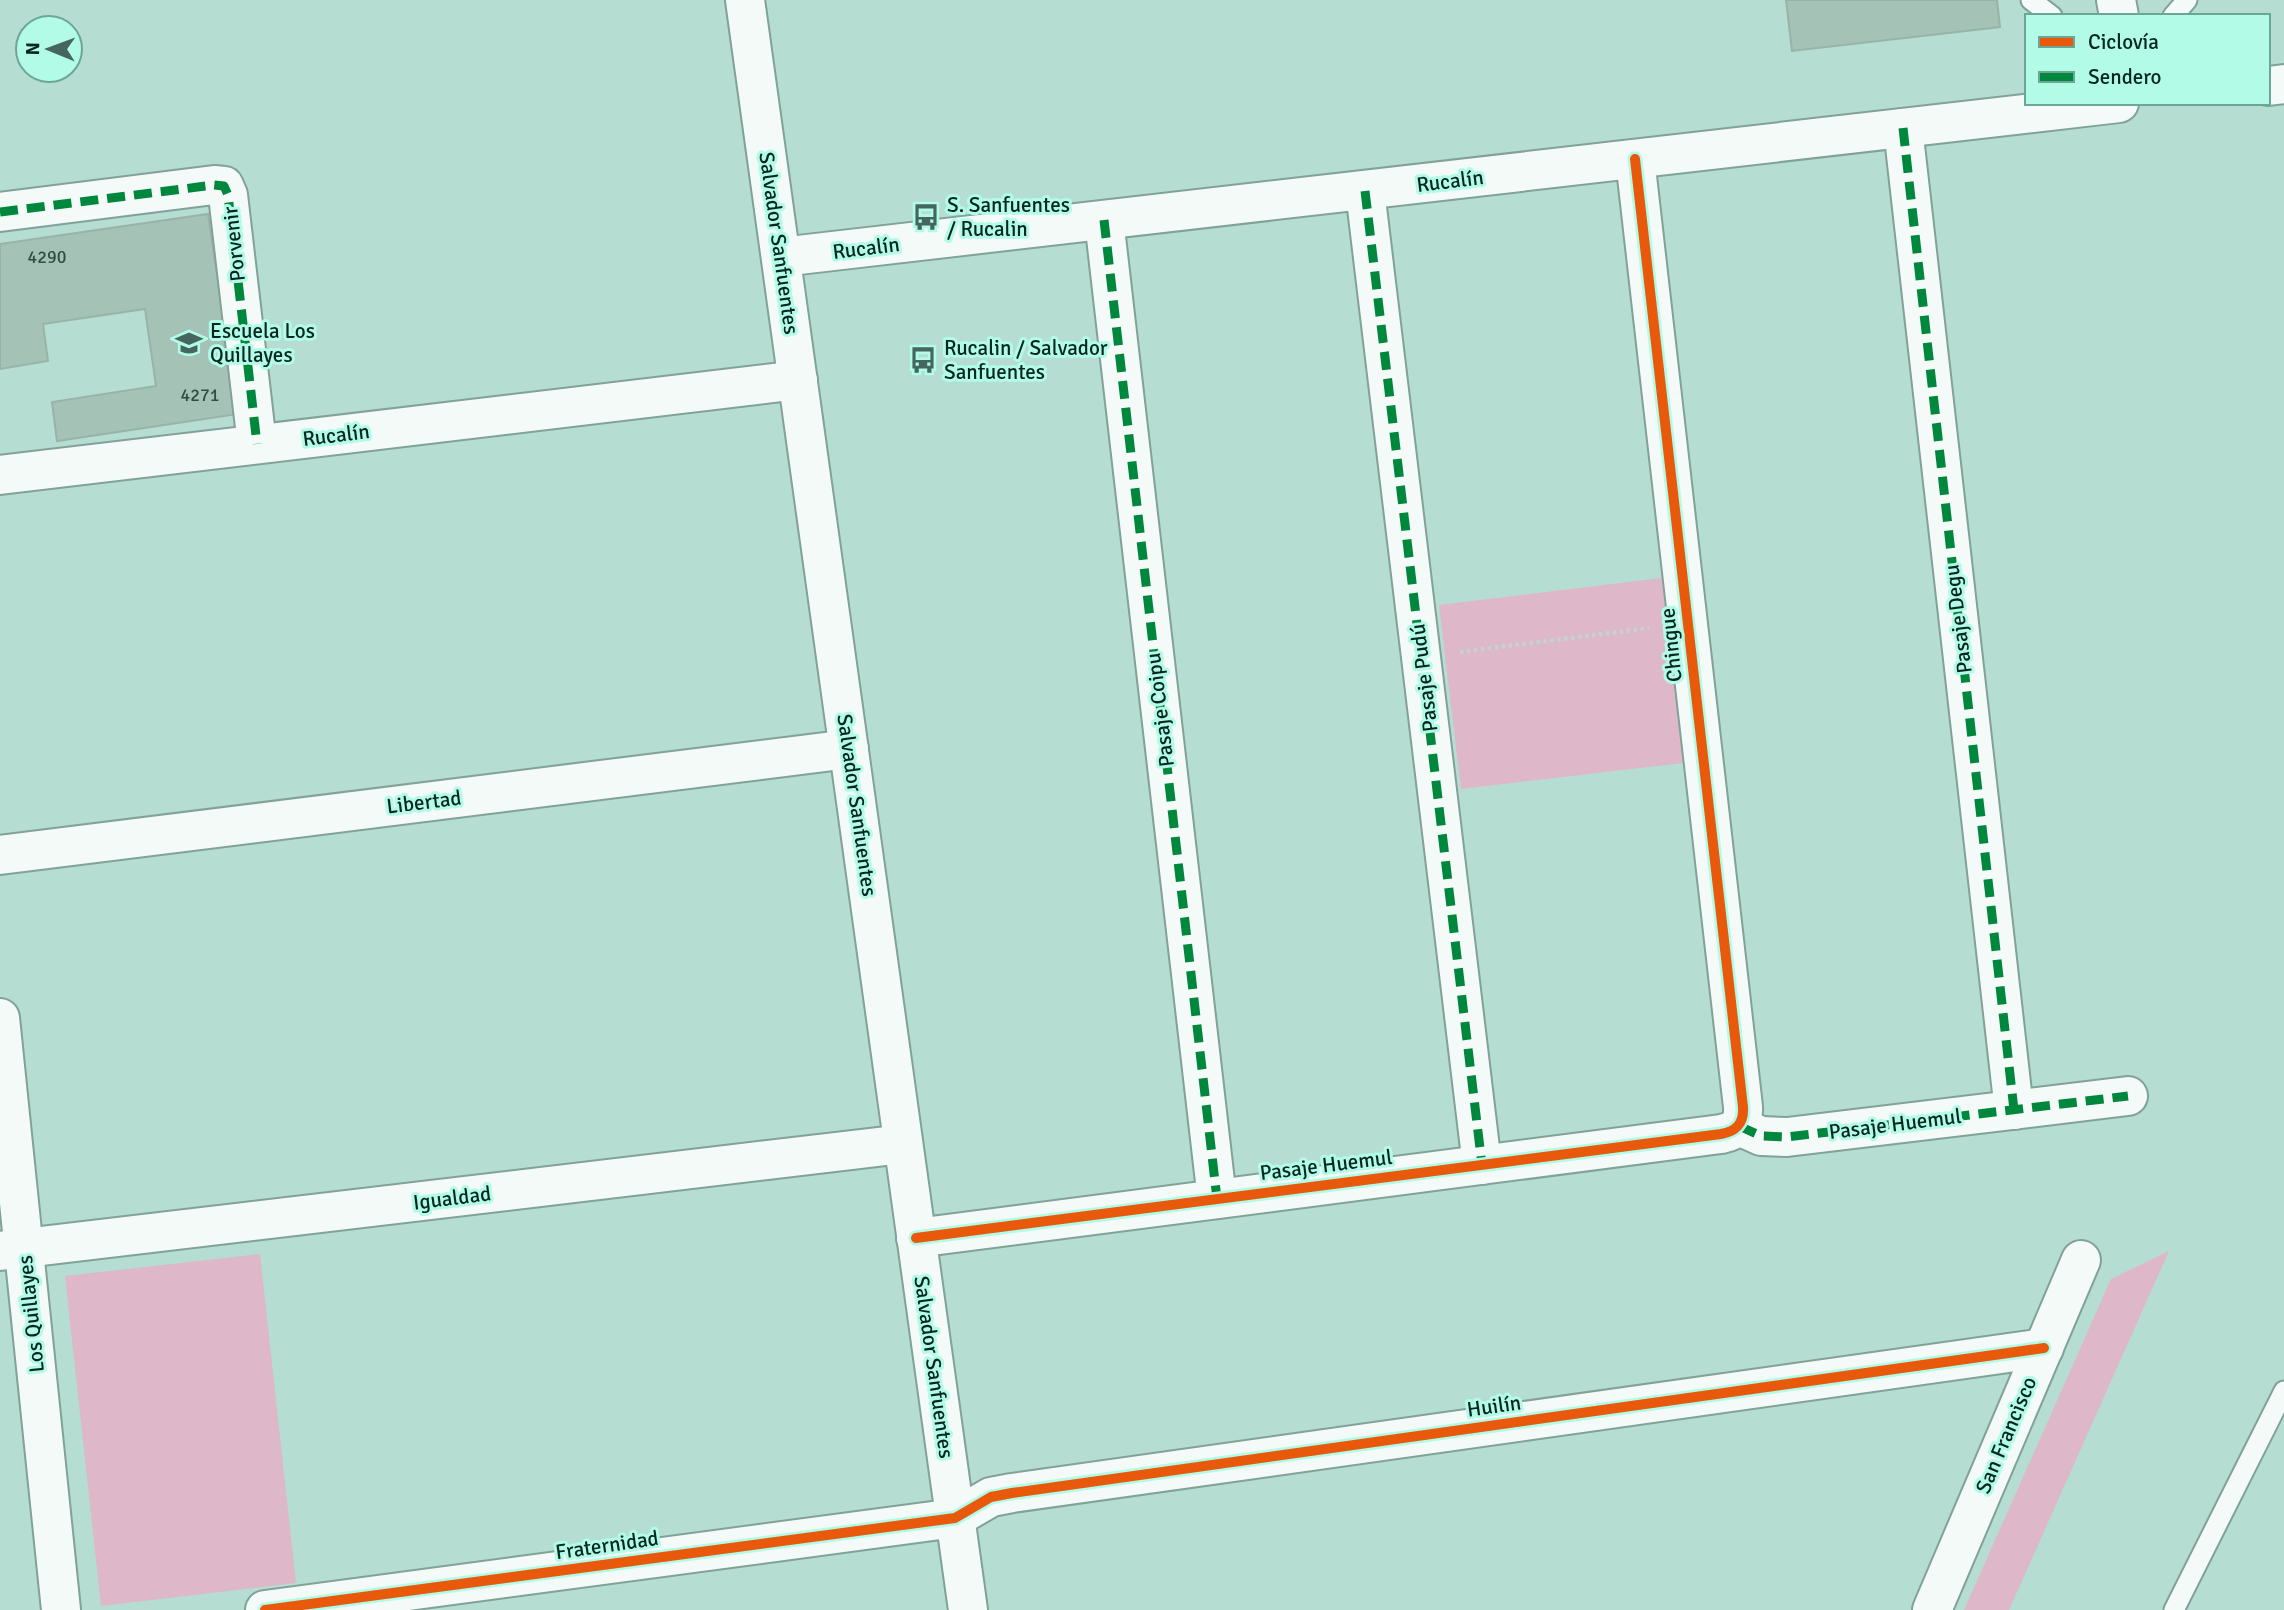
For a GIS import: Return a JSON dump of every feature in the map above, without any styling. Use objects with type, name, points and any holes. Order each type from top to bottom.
[{"type":"street","name":"Salvador Sanfuentes","points":[[745,0],[968,1610]]},
{"type":"street","name":"Rucalín","points":[[781,257],[2102,105]]},
{"type":"street","name":"Pasaje Degu","points":[[1903,128],[2014,1110]]},
{"type":"street","name":"Chingue","points":[[1634,159],[1743,1107],[1739,1126]]},
{"type":"street","name":"Porvenir","points":[[0,212],[214,184],[224,186],[228,195],[257,444]]},
{"type":"street","name":"Pasaje Pudú","points":[[1365,191],[1482,1165]]},
{"type":"street","name":"Pasaje Coipu","points":[[1104,220],[1217,1199]]},
{"type":"street","name":"Rucalín","points":[[0,475],[798,380]]},
{"type":"street","name":"Libertad","points":[[0,855],[849,749]]},
{"type":"street","name":"Los Quillayes","points":[[0,1018],[12,1250],[61,1610]]},
{"type":"street","name":"Pasaje Huemul","points":[[916,1238],[1721,1134],[1731,1132],[1739,1126],[1761,1136],[1787,1137],[2128,1096]]},
{"type":"street","name":"Igualdad","points":[[12,1250],[903,1143]]},
{"type":"street","name":"San Francisco","points":[[1932,1610],[2081,1260]]},
{"type":"street","name":"Huilín","points":[[955,1518],[991,1497],[1012,1493],[2044,1348]]},
{"type":"street","name":"Fraternidad","points":[[265,1610],[955,1518]]},
{"type":"lane","points":[[2031,0],[2049,14]]},
{"type":"lane","points":[[2175,14],[2187,0]]},
{"type":"lane","points":[[2174,1610],[2284,1391]]},
{"type":"path","points":[[1421,657],[1688,622]]},
{"type":"shaded area","points":[[1670,577],[1691,762],[1461,789],[1439,605]]},
{"type":"shaded area","points":[[2169,1251],[2009,1610],[1964,1610],[2111,1279]]},
{"type":"shaded area","points":[[260,1254],[296,1583],[101,1606],[65,1276]]},
{"type":"building","points":[[1786,0],[1997,0],[2000,27],[1792,51]]},
{"type":"building","name":"Escuela Los Quillayes","points":[[208,214],[238,414],[57,441],[52,402],[156,386],[145,309],[43,324],[48,361],[0,369],[0,244]]},
{"type":"marked path","points":[[1903,128],[2014,1110]]},
{"type":"marked path","points":[[0,212],[214,185],[224,186],[228,195],[257,444]]},
{"type":"marked path","points":[[1365,191],[1482,1165]]},
{"type":"marked path","points":[[1104,220],[1217,1199]]},
{"type":"marked path","points":[[1739,1126],[1761,1136],[1787,1137],[2128,1096]]},
{"type":"cycle path","points":[[916,1238],[1721,1134],[1738,1125],[1743,1107],[1635,159]]},
{"type":"cycle path","points":[[265,1610],[955,1518],[991,1497],[1012,1493],[2044,1348]]},
{"type":"place","name":"S. Sanfuentes / Rucalin","points":[[926,217]]},
{"type":"place","name":"Escuela Los Quillayes","points":[[189,343]]},
{"type":"place","name":"Rucalin / Salvador Sanfuentes","points":[[923,360]]}]
